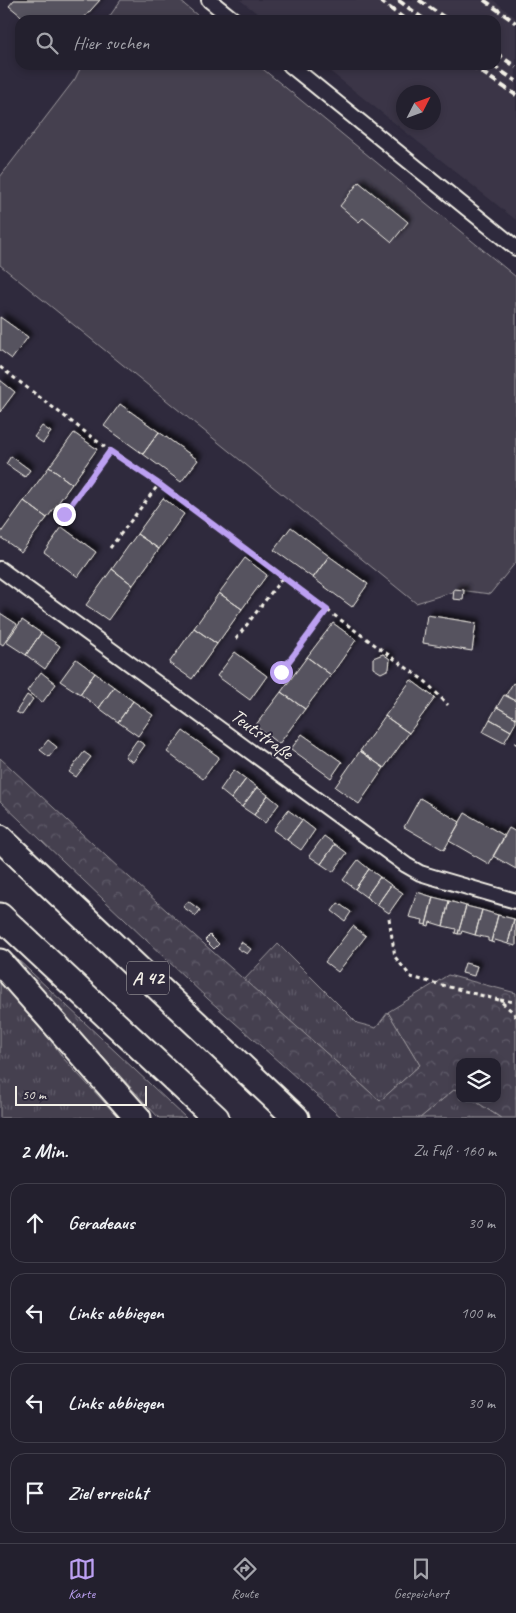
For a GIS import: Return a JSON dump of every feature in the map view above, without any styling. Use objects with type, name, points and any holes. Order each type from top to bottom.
[{"type":"highway","name":"A 42","points":[[0,838],[296,1118]]},
{"type":"highway","name":"A 42","points":[[0,916],[216,1118]]},
{"type":"highway","points":[[0,962],[138,1118]]},
{"type":"street","points":[[209,0],[228,15]]},
{"type":"street","points":[[296,70],[516,248]]},
{"type":"street","name":"Teutstraße","points":[[0,569],[406,864],[427,875],[516,901]]},
{"type":"path","points":[[0,368],[110,451],[159,484],[426,682],[448,705]]},
{"type":"path","points":[[64,514],[110,451]]},
{"type":"path","points":[[110,548],[159,484]]},
{"type":"path","points":[[236,639],[283,577]]},
{"type":"path","points":[[281,672],[327,610]]},
{"type":"path","points":[[390,918],[395,957],[412,977],[499,1000],[516,1002]]},
{"type":"path","points":[[499,1000],[514,1013],[516,1018]]},
{"type":"shaded area","points":[[240,0],[493,0],[516,18],[516,220],[403,130],[441,130],[441,85],[396,85],[396,124],[328,70],[501,70],[501,15],[260,15]]},
{"type":"green space","points":[[121,0],[179,0],[197,15],[110,15]]},
{"type":"green space","points":[[80,70],[264,70],[516,277],[516,562],[490,594],[459,590],[416,603],[0,265],[0,177],[75,79]]},
{"type":"green space","points":[[0,758],[120,869],[380,1101],[420,1065],[388,1012],[448,975],[516,993],[516,1118],[501,1118],[478,1103],[501,1103],[501,1058],[456,1058],[456,1090],[420,1118],[342,1118],[208,999],[0,801]]},
{"type":"green space","points":[[278,944],[357,1023],[376,1028],[388,1012],[420,1065],[380,1101],[244,980]]},
{"type":"green space","points":[[14,956],[186,1118],[159,1118],[12,959]]},
{"type":"green space","points":[[0,975],[27,1004],[63,1058],[119,1118],[0,1118]]},
{"type":"green space","points":[[455,1089],[456,1103],[478,1103],[501,1118],[420,1118]]},
{"type":"building","points":[[14,0],[100,0],[86,15],[20,15],[9,6]]},
{"type":"building","points":[[359,182],[408,222],[392,242],[363,218],[359,222],[340,206]]},
{"type":"building","points":[[0,317],[28,337],[12,359],[0,350]]},
{"type":"building","points":[[0,380],[15,392],[0,412]]},
{"type":"building","points":[[120,404],[159,432],[143,454],[104,426]]},
{"type":"building","points":[[42,426],[51,432],[43,443],[34,437]]},
{"type":"building","points":[[159,432],[198,460],[181,482],[143,454]]},
{"type":"building","points":[[74,433],[97,449],[72,484],[49,467]]},
{"type":"building","points":[[11,456],[30,470],[25,477],[6,464]]},
{"type":"building","points":[[49,467],[72,484],[47,518],[24,501]]},
{"type":"building","points":[[163,498],[184,514],[159,549],[137,534]]},
{"type":"building","points":[[24,501],[47,518],[21,552],[0,537],[0,534]]},
{"type":"building","points":[[62,527],[96,552],[78,577],[44,552]]},
{"type":"building","points":[[291,527],[329,556],[313,578],[274,550]]},
{"type":"building","points":[[137,534],[159,549],[133,585],[112,569]]},
{"type":"building","points":[[329,556],[368,584],[352,607],[313,578]]},
{"type":"building","points":[[245,558],[267,575],[242,609],[219,593]]},
{"type":"building","points":[[112,569],[133,585],[108,620],[86,605]]},
{"type":"building","points":[[454,589],[464,590],[463,600],[453,599]]},
{"type":"building","points":[[219,593],[242,609],[217,644],[194,628]]},
{"type":"building","points":[[0,613],[17,624],[3,645],[0,643]]},
{"type":"building","points":[[427,615],[476,623],[472,651],[423,643]]},
{"type":"building","points":[[22,620],[41,633],[26,655],[6,642]]},
{"type":"building","points":[[333,623],[356,640],[331,675],[307,657]]},
{"type":"building","points":[[194,628],[217,644],[192,679],[169,663]]},
{"type":"building","points":[[41,633],[60,646],[45,669],[26,655]]},
{"type":"building","points":[[235,652],[267,676],[250,700],[217,676]]},
{"type":"building","points":[[383,654],[390,659],[389,669],[381,673],[373,668],[373,658]]},
{"type":"building","points":[[307,657],[331,675],[305,709],[281,692]]},
{"type":"building","points":[[76,659],[95,673],[80,694],[60,681]]},
{"type":"building","points":[[41,672],[56,684],[42,703],[27,691]]},
{"type":"building","points":[[95,673],[114,687],[99,708],[80,694]]},
{"type":"building","points":[[411,680],[435,698],[409,733],[385,716]]},
{"type":"building","points":[[513,683],[516,685],[516,701],[506,695]]},
{"type":"building","points":[[114,687],[133,701],[118,722],[99,708]]},
{"type":"building","points":[[281,692],[305,709],[279,744],[255,726]]},
{"type":"building","points":[[27,695],[33,699],[22,715],[16,712]]},
{"type":"building","points":[[504,695],[516,701],[516,718],[497,707]]},
{"type":"building","points":[[133,701],[153,715],[138,736],[118,722]]},
{"type":"building","points":[[497,707],[516,718],[511,731],[490,719]]},
{"type":"building","points":[[385,716],[409,733],[384,768],[360,751]]},
{"type":"building","points":[[490,719],[511,731],[504,743],[483,732]]},
{"type":"building","points":[[183,731],[219,757],[203,779],[167,752]]},
{"type":"building","points":[[302,734],[342,762],[331,778],[291,749]]},
{"type":"building","points":[[48,740],[57,747],[49,757],[40,750]]},
{"type":"building","points":[[137,740],[145,745],[133,762],[125,757]]},
{"type":"building","points":[[360,751],[384,768],[359,804],[335,787]]},
{"type":"building","points":[[84,752],[91,757],[76,777],[69,772]]},
{"type":"building","points":[[234,770],[246,779],[231,799],[220,790]]},
{"type":"building","points":[[246,779],[257,787],[242,807],[231,799]]},
{"type":"building","points":[[257,787],[268,795],[254,815],[242,807]]},
{"type":"building","points":[[268,795],[279,804],[265,823],[254,815]]},
{"type":"building","points":[[420,798],[460,822],[444,850],[404,827]]},
{"type":"building","points":[[288,810],[302,820],[287,840],[273,830]]},
{"type":"building","points":[[465,813],[505,836],[489,864],[449,841]]},
{"type":"building","points":[[302,820],[315,830],[301,850],[287,840]]},
{"type":"building","points":[[509,828],[516,832],[516,869],[493,856]]},
{"type":"building","points":[[324,836],[335,844],[321,864],[309,856]]},
{"type":"building","points":[[335,844],[347,853],[333,872],[321,864]]},
{"type":"building","points":[[358,860],[369,869],[355,889],[343,880]]},
{"type":"building","points":[[369,869],[380,877],[366,897],[355,889]]},
{"type":"building","points":[[380,877],[391,885],[377,905],[366,897]]},
{"type":"building","points":[[391,885],[403,893],[389,913],[377,905]]},
{"type":"building","points":[[417,892],[433,897],[426,925],[422,924],[423,920],[409,917]]},
{"type":"building","points":[[433,897],[449,901],[443,926],[430,922],[429,926],[426,925]]},
{"type":"building","points":[[188,901],[200,910],[196,916],[183,907]]},
{"type":"building","points":[[449,901],[466,906],[458,934],[455,933],[456,929],[443,926]]},
{"type":"building","points":[[338,903],[351,912],[345,921],[332,911]]},
{"type":"building","points":[[466,906],[482,910],[475,935],[462,931],[461,934],[458,934]]},
{"type":"building","points":[[482,910],[498,915],[491,942],[488,941],[488,938],[475,935]]},
{"type":"building","points":[[498,915],[514,919],[508,944],[495,940],[494,943],[491,942]]},
{"type":"building","points":[[514,919],[516,920],[516,946],[508,944]]},
{"type":"building","points":[[353,926],[366,936],[338,972],[325,962]]},
{"type":"building","points":[[210,935],[219,944],[214,949],[205,940]]},
{"type":"building","points":[[241,942],[251,949],[247,954],[237,948]]},
{"type":"building","points":[[465,963],[477,966],[474,976],[462,973]]},
{"type":"railway","points":[[379,0],[399,15]]},
{"type":"railway","points":[[398,0],[418,15]]},
{"type":"railway","points":[[419,0],[441,15]]},
{"type":"railway","points":[[484,0],[516,23]]},
{"type":"railway","points":[[501,56],[516,67]]},
{"type":"railway","points":[[478,70],[516,95]]},
{"type":"railway","points":[[500,70],[516,81]]},
{"type":"route","points":[[64,514],[110,451],[159,484],[327,610],[281,672]]}]
